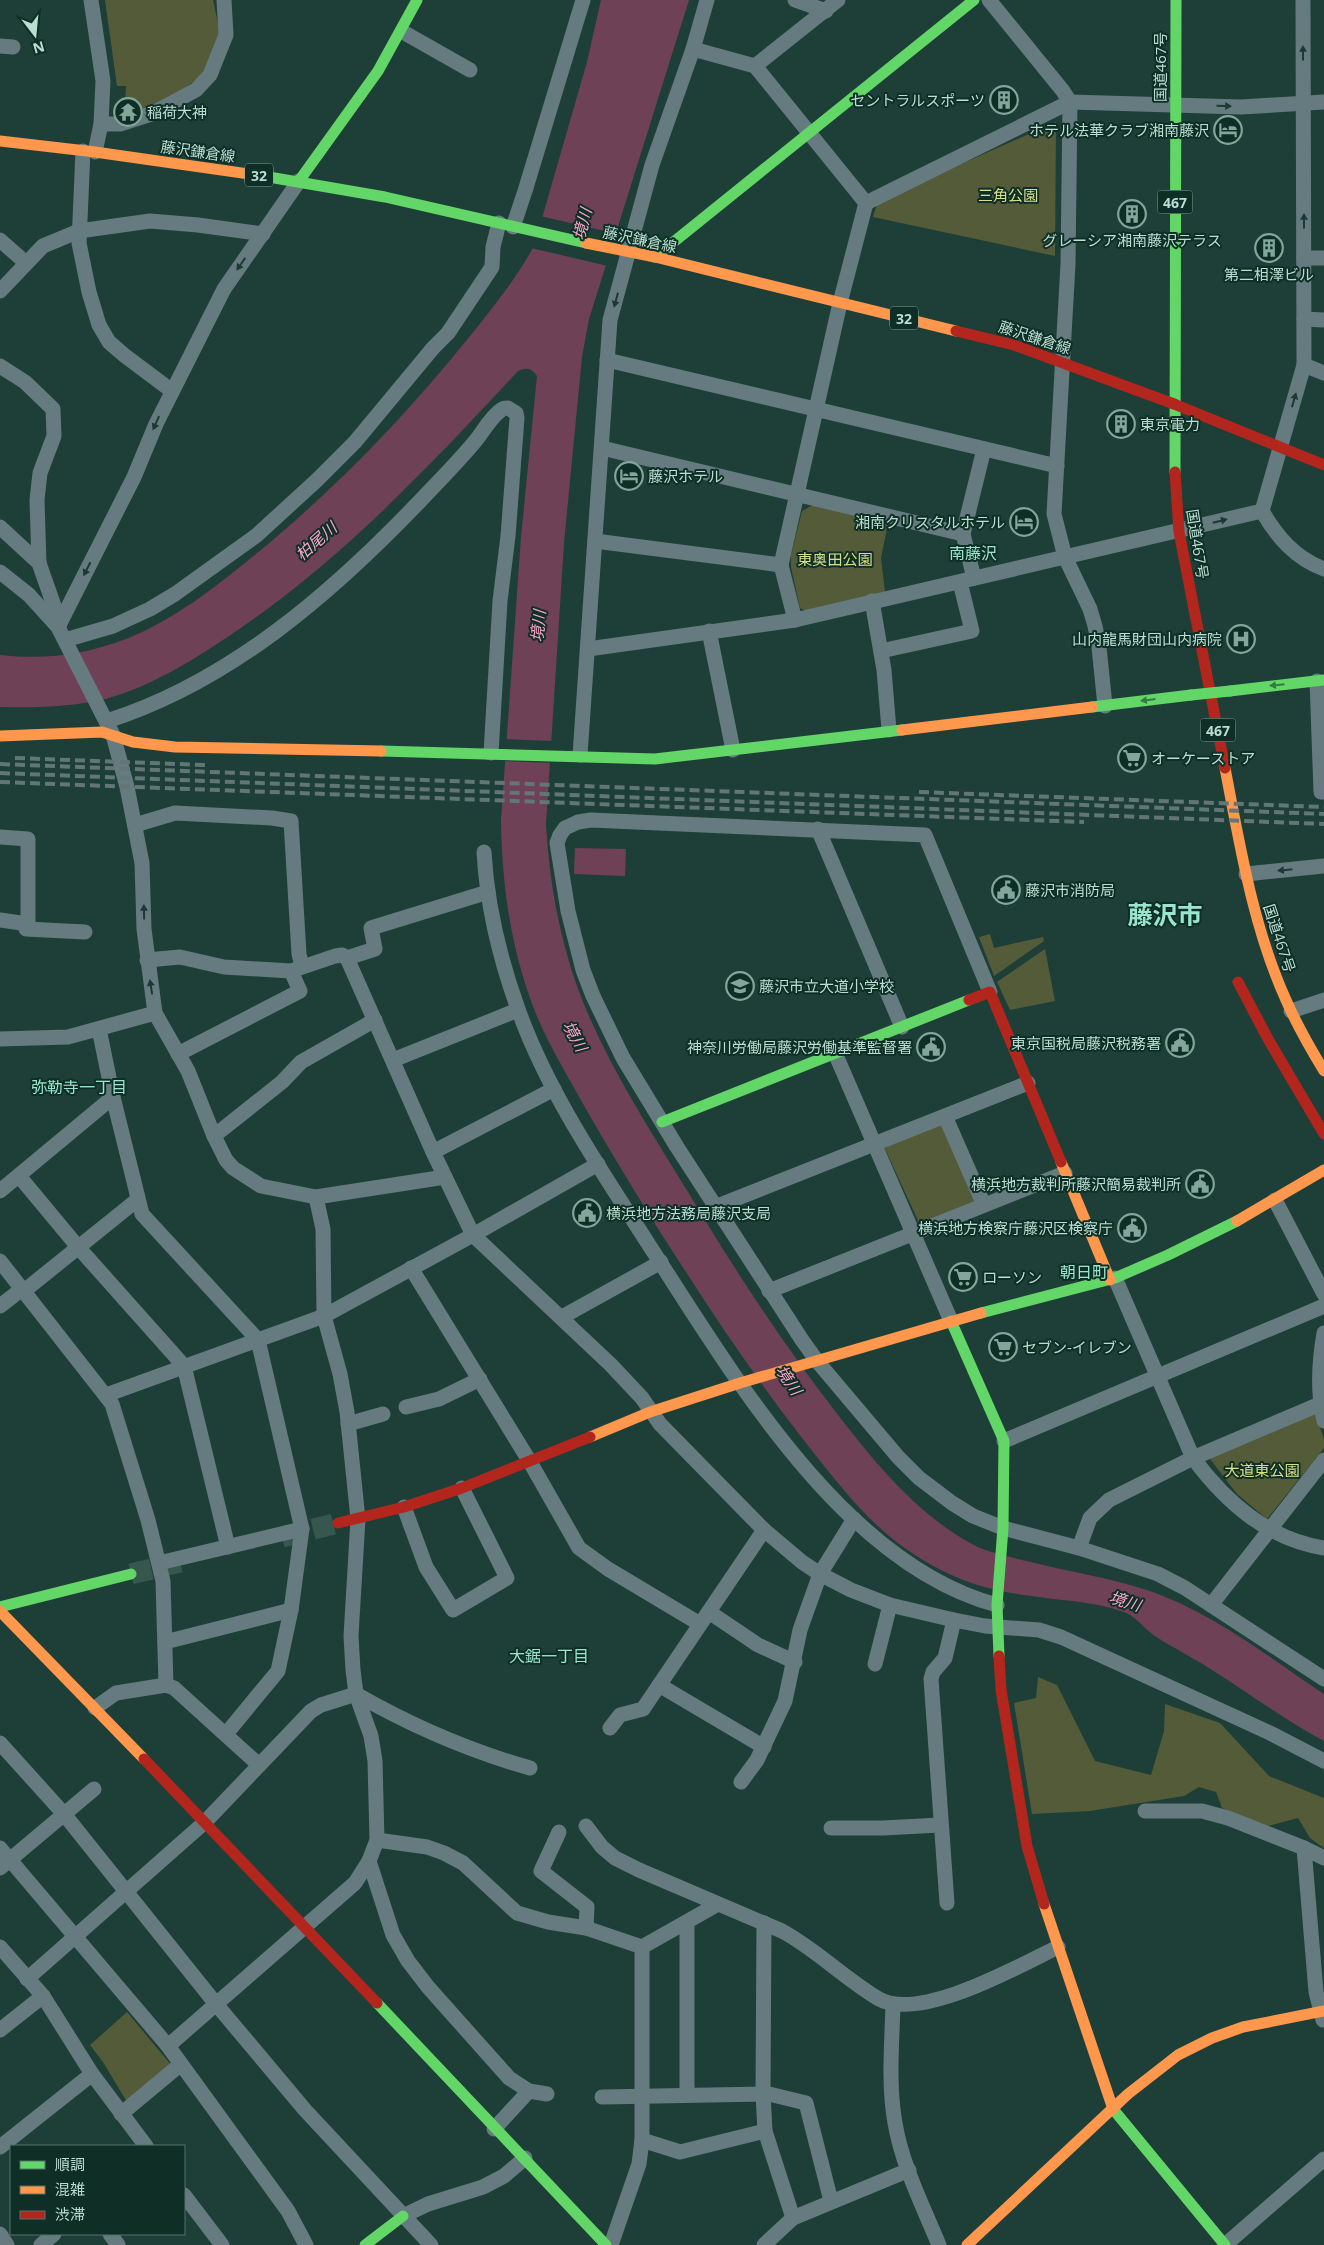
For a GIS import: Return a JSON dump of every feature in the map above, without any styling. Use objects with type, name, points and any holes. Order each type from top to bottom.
[{"type":"main road","points":[[299,181],[363,92],[402,32],[417,0]]},
{"type":"main road","points":[[655,257],[974,0]]},
{"type":"main road","name":"国道467号","points":[[1176,0],[1174,404],[1176,497],[1179,532],[1246,874],[1261,935],[1291,1011],[1304,1038],[1324,1071]]},
{"type":"main road","name":"藤沢鎌倉線","points":[[0,141],[299,181],[384,197],[625,252],[655,257],[978,335],[1063,362],[1324,464]]},
{"type":"main road","points":[[0,736],[102,732],[107,724],[133,742],[175,747],[580,755],[655,759],[1320,680]]},
{"type":"main road","points":[[1238,982],[1268,1039],[1324,1134]]},
{"type":"main road","points":[[662,1122],[990,992],[1065,1173],[1113,1279]]},
{"type":"main road","points":[[338,1524],[404,1507],[462,1488],[650,1412],[744,1382],[951,1321],[1113,1279],[1168,1255],[1275,1200],[1324,1170]]},
{"type":"main road","points":[[951,1321],[1004,1440],[1003,1532],[997,1602],[1001,1690],[1027,1846],[1058,1947],[1112,2108],[1225,2245]]},
{"type":"main road","points":[[131,1574],[0,1608],[606,2245]]},
{"type":"main road","points":[[967,2245],[1112,2108],[1157,2070],[1196,2045],[1250,2024],[1273,2018],[1323,2014]]},
{"type":"main road","points":[[365,2245],[403,2216]]},
{"type":"street","points":[[91,0],[104,81],[101,124],[89,152],[79,231],[81,256],[89,292],[103,334],[124,355],[172,391]]},
{"type":"street","points":[[101,124],[120,124],[151,114],[196,90],[210,75],[226,36],[224,0]]},
{"type":"street","points":[[62,633],[113,626],[150,609],[175,594],[257,535],[355,442],[433,348],[448,333],[492,267],[493,247],[509,226],[526,191],[583,0]]},
{"type":"street","points":[[580,755],[610,320],[625,252],[652,165],[693,49],[707,0]]},
{"type":"street","points":[[795,0],[826,11]]},
{"type":"street","points":[[755,66],[838,0]]},
{"type":"street","points":[[988,0],[1070,102],[1068,264],[1054,514],[1065,556],[1090,609],[1095,626],[1105,706]]},
{"type":"street","points":[[1303,0],[1304,365],[1262,511],[1274,533],[1289,548],[1307,561],[1324,569]]},
{"type":"street","points":[[402,32],[470,70]]},
{"type":"street","points":[[693,49],[755,66],[866,203]]},
{"type":"street","points":[[795,620],[781,565],[840,303],[866,203],[1070,102],[1241,106],[1324,102]]},
{"type":"street","points":[[62,633],[134,477],[156,424],[224,288],[299,181]]},
{"type":"street","points":[[0,291],[43,246],[79,231],[150,221],[198,225],[263,234]]},
{"type":"street","points":[[0,240],[26,263]]},
{"type":"street","points":[[1304,258],[1324,258]]},
{"type":"street","points":[[1304,319],[1324,320]]},
{"type":"street","points":[[607,360],[1056,466]]},
{"type":"street","points":[[1304,365],[1324,373]]},
{"type":"street","points":[[0,366],[25,382],[52,409],[54,436],[40,473],[37,500],[39,563],[62,633],[107,724],[135,825],[142,863],[147,960],[155,1013],[194,1083],[214,1136],[226,1160],[248,1179],[261,1186],[316,1197],[445,1176]]},
{"type":"street","points":[[107,724],[192,686],[224,667],[275,632],[334,583],[400,522],[476,440],[498,413],[502,409],[508,408],[516,413],[517,418],[508,536],[500,601],[493,753]]},
{"type":"street","points":[[602,448],[963,534]]},
{"type":"street","points":[[881,651],[972,631],[963,534],[984,449]]},
{"type":"street","points":[[588,649],[795,620],[1065,556],[1179,532],[1262,511]]},
{"type":"street","points":[[0,527],[39,563]]},
{"type":"street","points":[[595,541],[781,565]]},
{"type":"street","points":[[0,572],[29,595],[62,633]]},
{"type":"street","points":[[872,601],[881,651],[889,730]]},
{"type":"street","points":[[709,631],[733,750]]},
{"type":"street","points":[[1320,680],[1321,792],[1324,792]]},
{"type":"street","points":[[135,825],[175,813],[272,818],[291,821],[299,954],[296,968],[300,991],[178,1054]]},
{"type":"street","points":[[990,992],[925,835],[591,820],[570,825],[560,835],[557,843],[568,911],[583,970],[612,1038],[662,1122],[813,1362],[877,1434],[919,1478],[973,1516],[1003,1532],[1079,1548],[1158,1574],[1211,1604],[1324,1679]]},
{"type":"street","points":[[818,829],[902,1027]]},
{"type":"street","points":[[0,837],[28,839],[28,924],[26,929],[85,932]]},
{"type":"street","points":[[484,852],[488,892],[498,946],[518,1010],[554,1089],[598,1164],[661,1262],[797,1456],[854,1519],[909,1565],[947,1586],[997,1602]]},
{"type":"street","points":[[1246,874],[1323,864]]},
{"type":"street","points":[[347,958],[375,949],[371,928],[488,892]]},
{"type":"street","points":[[0,920],[28,924]]},
{"type":"street","points":[[147,960],[180,957],[224,967],[296,968],[335,956],[342,955],[347,958],[433,1152],[473,1235],[611,1365],[642,1398],[650,1412],[672,1437],[764,1530],[820,1574],[851,1590],[890,1605],[954,1620],[1039,1630],[1061,1637],[1270,1733],[1324,1761]]},
{"type":"street","points":[[1291,1011],[1324,1000]]},
{"type":"street","points":[[393,1060],[518,1010]]},
{"type":"street","points":[[0,1039],[68,1037],[155,1013]]},
{"type":"street","points":[[214,1136],[282,1082],[301,1062],[375,1020]]},
{"type":"street","points":[[99,1029],[113,1097],[142,1214],[258,1340],[302,1528],[291,1610],[278,1672],[226,1734]]},
{"type":"street","points":[[835,1053],[951,1321]]},
{"type":"street","points":[[715,1207],[1028,1083]]},
{"type":"street","points":[[433,1152],[554,1089]]},
{"type":"street","points":[[0,1191],[113,1097]]},
{"type":"street","points":[[945,1116],[984,1205]]},
{"type":"street","points":[[106,1395],[324,1316],[598,1164]]},
{"type":"street","points":[[769,1291],[1065,1173]]},
{"type":"street","points":[[19,1176],[78,1247],[184,1366],[228,1546]]},
{"type":"street","points":[[168,2046],[355,1883],[369,1861],[377,1840],[375,1761],[371,1736],[356,1694],[352,1636],[358,1519],[348,1424],[340,1374],[324,1316],[323,1230],[316,1197]]},
{"type":"street","points":[[0,1306],[137,1200]]},
{"type":"street","points":[[1275,1200],[1324,1294]]},
{"type":"street","points":[[0,1261],[112,1404],[143,1502],[163,1581],[166,1685]]},
{"type":"street","points":[[562,1317],[661,1262]]},
{"type":"street","points":[[411,1268],[530,1462],[579,1548],[608,1569],[795,1662]]},
{"type":"street","points":[[1113,1279],[1193,1458],[1230,1501],[1269,1529],[1310,1546],[1324,1548]]},
{"type":"street","points":[[1004,1440],[1157,1374],[1324,1306]]},
{"type":"street","points":[[1324,1333],[1319,1379],[1320,1404],[1324,1421]]},
{"type":"street","points":[[406,1407],[439,1399],[480,1379]]},
{"type":"street","points":[[1079,1548],[1090,1518],[1109,1500],[1193,1458],[1320,1404]]},
{"type":"street","points":[[348,1424],[382,1414]]},
{"type":"street","points":[[1211,1604],[1324,1460]]},
{"type":"street","points":[[404,1507],[426,1567],[453,1610],[507,1578],[462,1488]]},
{"type":"street","points":[[741,1782],[764,1747],[786,1701],[800,1630],[820,1574],[854,1519]]},
{"type":"street","points":[[159,1563],[302,1528]]},
{"type":"street","points":[[610,1728],[620,1715],[643,1709],[764,1530]]},
{"type":"street","points":[[875,1664],[890,1605]]},
{"type":"street","points":[[165,1642],[291,1610]]},
{"type":"street","points":[[947,1903],[931,1679],[945,1658],[954,1620]]},
{"type":"street","points":[[95,1708],[116,1693],[166,1685],[174,1688],[259,1765]]},
{"type":"street","points":[[659,1685],[764,1747]]},
{"type":"street","points":[[27,1978],[205,1822],[311,1711],[321,1705],[356,1694],[394,1714],[474,1749],[530,1768]]},
{"type":"street","points":[[0,1743],[64,1814],[216,2004],[305,2110],[431,2245]]},
{"type":"street","points":[[5,1864],[94,1789]]},
{"type":"street","points":[[1145,1811],[1202,1812],[1228,1818],[1304,1848],[1324,1858]]},
{"type":"street","points":[[831,1828],[940,1825]]},
{"type":"street","points":[[586,1826],[602,1847],[615,1858],[799,1940],[867,1991],[881,2000],[893,2004],[906,2006],[922,2004],[954,1994],[987,1981],[1058,1947]]},
{"type":"street","points":[[559,1832],[541,1871],[587,1908],[586,1928]]},
{"type":"street","points":[[377,1840],[427,1847],[444,1853],[463,1863],[517,1913],[548,1922],[586,1928],[642,1947],[718,1904]]},
{"type":"street","points":[[0,1848],[5,1864],[76,1936],[182,2064],[288,2211],[306,2245]]},
{"type":"street","points":[[1304,1848],[1323,2014]]},
{"type":"street","points":[[369,1861],[393,1935],[408,1961],[428,1987],[509,2078],[529,2091],[547,2094]]},
{"type":"street","points":[[687,1923],[687,2094]]},
{"type":"street","points":[[764,1923],[763,2094],[765,2131],[793,2218]]},
{"type":"street","points":[[0,1947],[43,1996],[92,2074],[145,2145]]},
{"type":"street","points":[[611,2245],[639,2164],[642,2140],[642,1947]]},
{"type":"street","points":[[0,2030],[43,1996]]},
{"type":"street","points":[[893,2004],[891,2074],[895,2123],[909,2170],[939,2245]]},
{"type":"street","points":[[121,2114],[182,2064]]},
{"type":"street","points":[[0,2147],[92,2074]]},
{"type":"street","points":[[494,2129],[529,2091]]},
{"type":"street","points":[[602,2098],[687,2094],[763,2094],[806,2103],[831,2201]]},
{"type":"street","points":[[642,2140],[680,2152],[765,2131]]},
{"type":"street","points":[[403,2216],[428,2204],[482,2187],[504,2176],[525,2158]]},
{"type":"street","points":[[1225,2245],[1324,2159]]},
{"type":"street","points":[[764,2245],[793,2218],[909,2170]]},
{"type":"street","points":[[185,2197],[222,2245]]},
{"type":"street","points":[[0,2234],[7,2245]]},
{"type":"street","points":[[41,2245],[53,2235]]},
{"type":"green space","points":[[105,0],[213,0],[220,33],[204,74],[171,99],[124,120],[126,86],[117,86]]},
{"type":"green space","name":"三角公園","points":[[1056,122],[1055,256],[873,217],[878,201]]},
{"type":"green space","name":"東奥田公園","points":[[813,505],[888,523],[881,558],[885,592],[806,611],[800,608],[791,567],[791,555],[802,511]]},
{"type":"green space","points":[[990,934],[994,948],[1043,937],[1044,941],[994,976],[979,937]]},
{"type":"green space","points":[[1045,949],[1055,1001],[1010,1010],[997,982]]},
{"type":"green space","points":[[940,1115],[978,1203],[921,1227],[881,1140]]},
{"type":"green space","name":"大道東公園","points":[[1315,1414],[1324,1439],[1324,1448],[1267,1519],[1237,1494],[1207,1455]]},
{"type":"green space","points":[[1038,1677],[1057,1685],[1095,1761],[1151,1775],[1164,1731],[1165,1704],[1220,1723],[1269,1776],[1324,1798],[1324,1848],[1310,1838],[1298,1818],[1268,1826],[1222,1808],[1216,1792],[1199,1787],[1184,1796],[1090,1811],[1032,1814],[1014,1703],[1036,1698]]},
{"type":"green space","points":[[127,2012],[172,2066],[127,2102],[103,2062],[90,2045]]},
{"type":"water","points":[[601,0],[689,0],[589,319],[582,357],[564,543],[546,824],[552,887],[560,928],[571,969],[589,1016],[614,1068],[643,1118],[760,1306],[798,1361],[867,1452],[915,1503],[952,1532],[978,1547],[1005,1556],[1117,1581],[1147,1590],[1171,1599],[1217,1623],[1324,1694],[1324,1741],[1155,1636],[1128,1614],[1103,1606],[1020,1594],[971,1583],[940,1570],[909,1551],[883,1531],[827,1470],[749,1366],[659,1230],[594,1124],[546,1037],[527,990],[514,943],[503,870],[501,820],[521,537],[537,376],[533,371],[524,369],[518,371],[380,514],[306,579],[267,610],[198,656],[155,680],[109,698],[55,706],[0,707],[0,655],[49,656],[95,649],[144,631],[178,612],[210,590],[285,530],[366,453],[442,370],[502,295],[534,246],[587,62]]},
{"type":"water","points":[[575,848],[626,849],[625,876],[574,874]]},
{"type":"pier","points":[[540,216],[618,234],[608,266],[531,248]]},
{"type":"pier","points":[[505,739],[553,741],[552,763],[503,761]]},
{"type":"tunnel","points":[[282,1537],[338,1523]]},
{"type":"tunnel","points":[[131,1574],[180,1562]]},
{"type":"railway","points":[[15,758],[205,765]]},
{"type":"railway","points":[[0,764],[1324,814]]},
{"type":"railway","points":[[0,773],[1324,824]]},
{"type":"railway","points":[[0,782],[1084,822]]},
{"type":"railway","points":[[919,792],[1324,807]]},
{"type":"traffic: fast","points":[[299,181],[378,71],[417,0]]},
{"type":"traffic: fast","points":[[655,257],[974,0]]},
{"type":"traffic: fast","points":[[1175,472],[1176,0]]},
{"type":"traffic: fast","points":[[263,176],[385,197],[586,243]]},
{"type":"traffic: fast","points":[[1230,691],[1324,680]]},
{"type":"traffic: fast","points":[[1191,695],[1230,691]]},
{"type":"traffic: fast","points":[[1092,707],[1191,695]]},
{"type":"traffic: fast","points":[[381,751],[655,759],[902,730]]},
{"type":"traffic: fast","points":[[662,1122],[969,1000]]},
{"type":"traffic: fast","points":[[981,1313],[1115,1278],[1168,1255],[1237,1221]]},
{"type":"traffic: fast","points":[[951,1321],[1004,1441],[1003,1528],[997,1605],[999,1656]]},
{"type":"traffic: fast","points":[[0,1607],[131,1574]]},
{"type":"traffic: fast","points":[[377,2003],[606,2245]]},
{"type":"traffic: fast","points":[[1113,2109],[1225,2245]]},
{"type":"traffic: fast","points":[[365,2245],[403,2216]]},
{"type":"traffic: slow","points":[[0,141],[95,152],[263,176]]},
{"type":"traffic: slow","points":[[586,243],[655,257],[956,331]]},
{"type":"traffic: slow","points":[[902,730],[1092,707]]},
{"type":"traffic: slow","points":[[0,736],[102,732],[133,742],[175,747],[381,751]]},
{"type":"traffic: slow","points":[[1225,768],[1249,886],[1265,944],[1290,1009],[1324,1071]]},
{"type":"traffic: slow","points":[[1061,1162],[1110,1280]]},
{"type":"traffic: slow","points":[[1237,1221],[1324,1170]]},
{"type":"traffic: slow","points":[[590,1437],[650,1412],[740,1383],[981,1313]]},
{"type":"traffic: slow","points":[[0,1611],[144,1759]]},
{"type":"traffic: slow","points":[[1044,1904],[1113,2109]]},
{"type":"traffic: slow","points":[[967,2245],[1128,2094],[1178,2055],[1212,2038],[1243,2027],[1324,2011]]},
{"type":"traffic: jam","points":[[956,331],[1014,345],[1174,404]]},
{"type":"traffic: jam","points":[[1174,404],[1324,465]]},
{"type":"traffic: jam","points":[[1175,472],[1179,532],[1225,768]]},
{"type":"traffic: jam","points":[[1238,982],[1268,1039],[1324,1134]]},
{"type":"traffic: jam","points":[[969,1000],[990,992],[1061,1162]]},
{"type":"traffic: jam","points":[[338,1523],[404,1507],[462,1488],[590,1437]]},
{"type":"traffic: jam","points":[[999,1656],[1001,1690],[1027,1846],[1044,1904]]},
{"type":"traffic: jam","points":[[144,1759],[377,2003]]},
{"type":"place","name":"セントラルスポーツ","points":[[1004,100]]},
{"type":"place","name":"稲荷大神","points":[[128,112]]},
{"type":"place","name":"ホテル法華クラブ湘南藤沢","points":[[1228,130]]},
{"type":"place","name":"グレーシア湘南藤沢テラス","points":[[1132,214]]},
{"type":"place","name":"第二相澤ビル","points":[[1269,248]]},
{"type":"place","name":"東京電力","points":[[1121,424]]},
{"type":"place","name":"藤沢ホテル","points":[[629,476]]},
{"type":"place","name":"湘南クリスタルホテル","points":[[1024,522]]},
{"type":"place","name":"山内龍馬財団山内病院","points":[[1241,639]]},
{"type":"place","name":"オーケーストア","points":[[1132,758]]},
{"type":"place","name":"藤沢市消防局","points":[[1006,890]]},
{"type":"place","name":"藤沢市立大道小学校","points":[[740,986]]},
{"type":"place","name":"東京国税局藤沢税務署","points":[[1180,1043]]},
{"type":"place","name":"神奈川労働局藤沢労働基準監督署","points":[[931,1047]]},
{"type":"place","name":"横浜地方裁判所藤沢簡易裁判所","points":[[1200,1184]]},
{"type":"place","name":"横浜地方法務局藤沢支局","points":[[587,1213]]},
{"type":"place","name":"横浜地方検察庁藤沢区検察庁","points":[[1132,1228]]},
{"type":"place","name":"ローソン","points":[[963,1277]]},
{"type":"place","name":"セブン-イレブン","points":[[1003,1347]]},
{"type":"district","name":"南藤沢","points":[[973,553]]},
{"type":"district","name":"藤沢市","points":[[1165,914]]},
{"type":"district","name":"弥勒寺一丁目","points":[[79,1087]]},
{"type":"district","name":"朝日町","points":[[1084,1272]]},
{"type":"district","name":"大鋸一丁目","points":[[549,1656]]},
{"type":"water label","name":"境川","points":[[582,224]]},
{"type":"water label","name":"柏尾川","points":[[316,541]]},
{"type":"water label","name":"境川","points":[[538,626]]},
{"type":"water label","name":"境川","points":[[575,1036]]},
{"type":"water label","name":"境川","points":[[789,1380]]},
{"type":"water label","name":"境川","points":[[1125,1601]]}]
